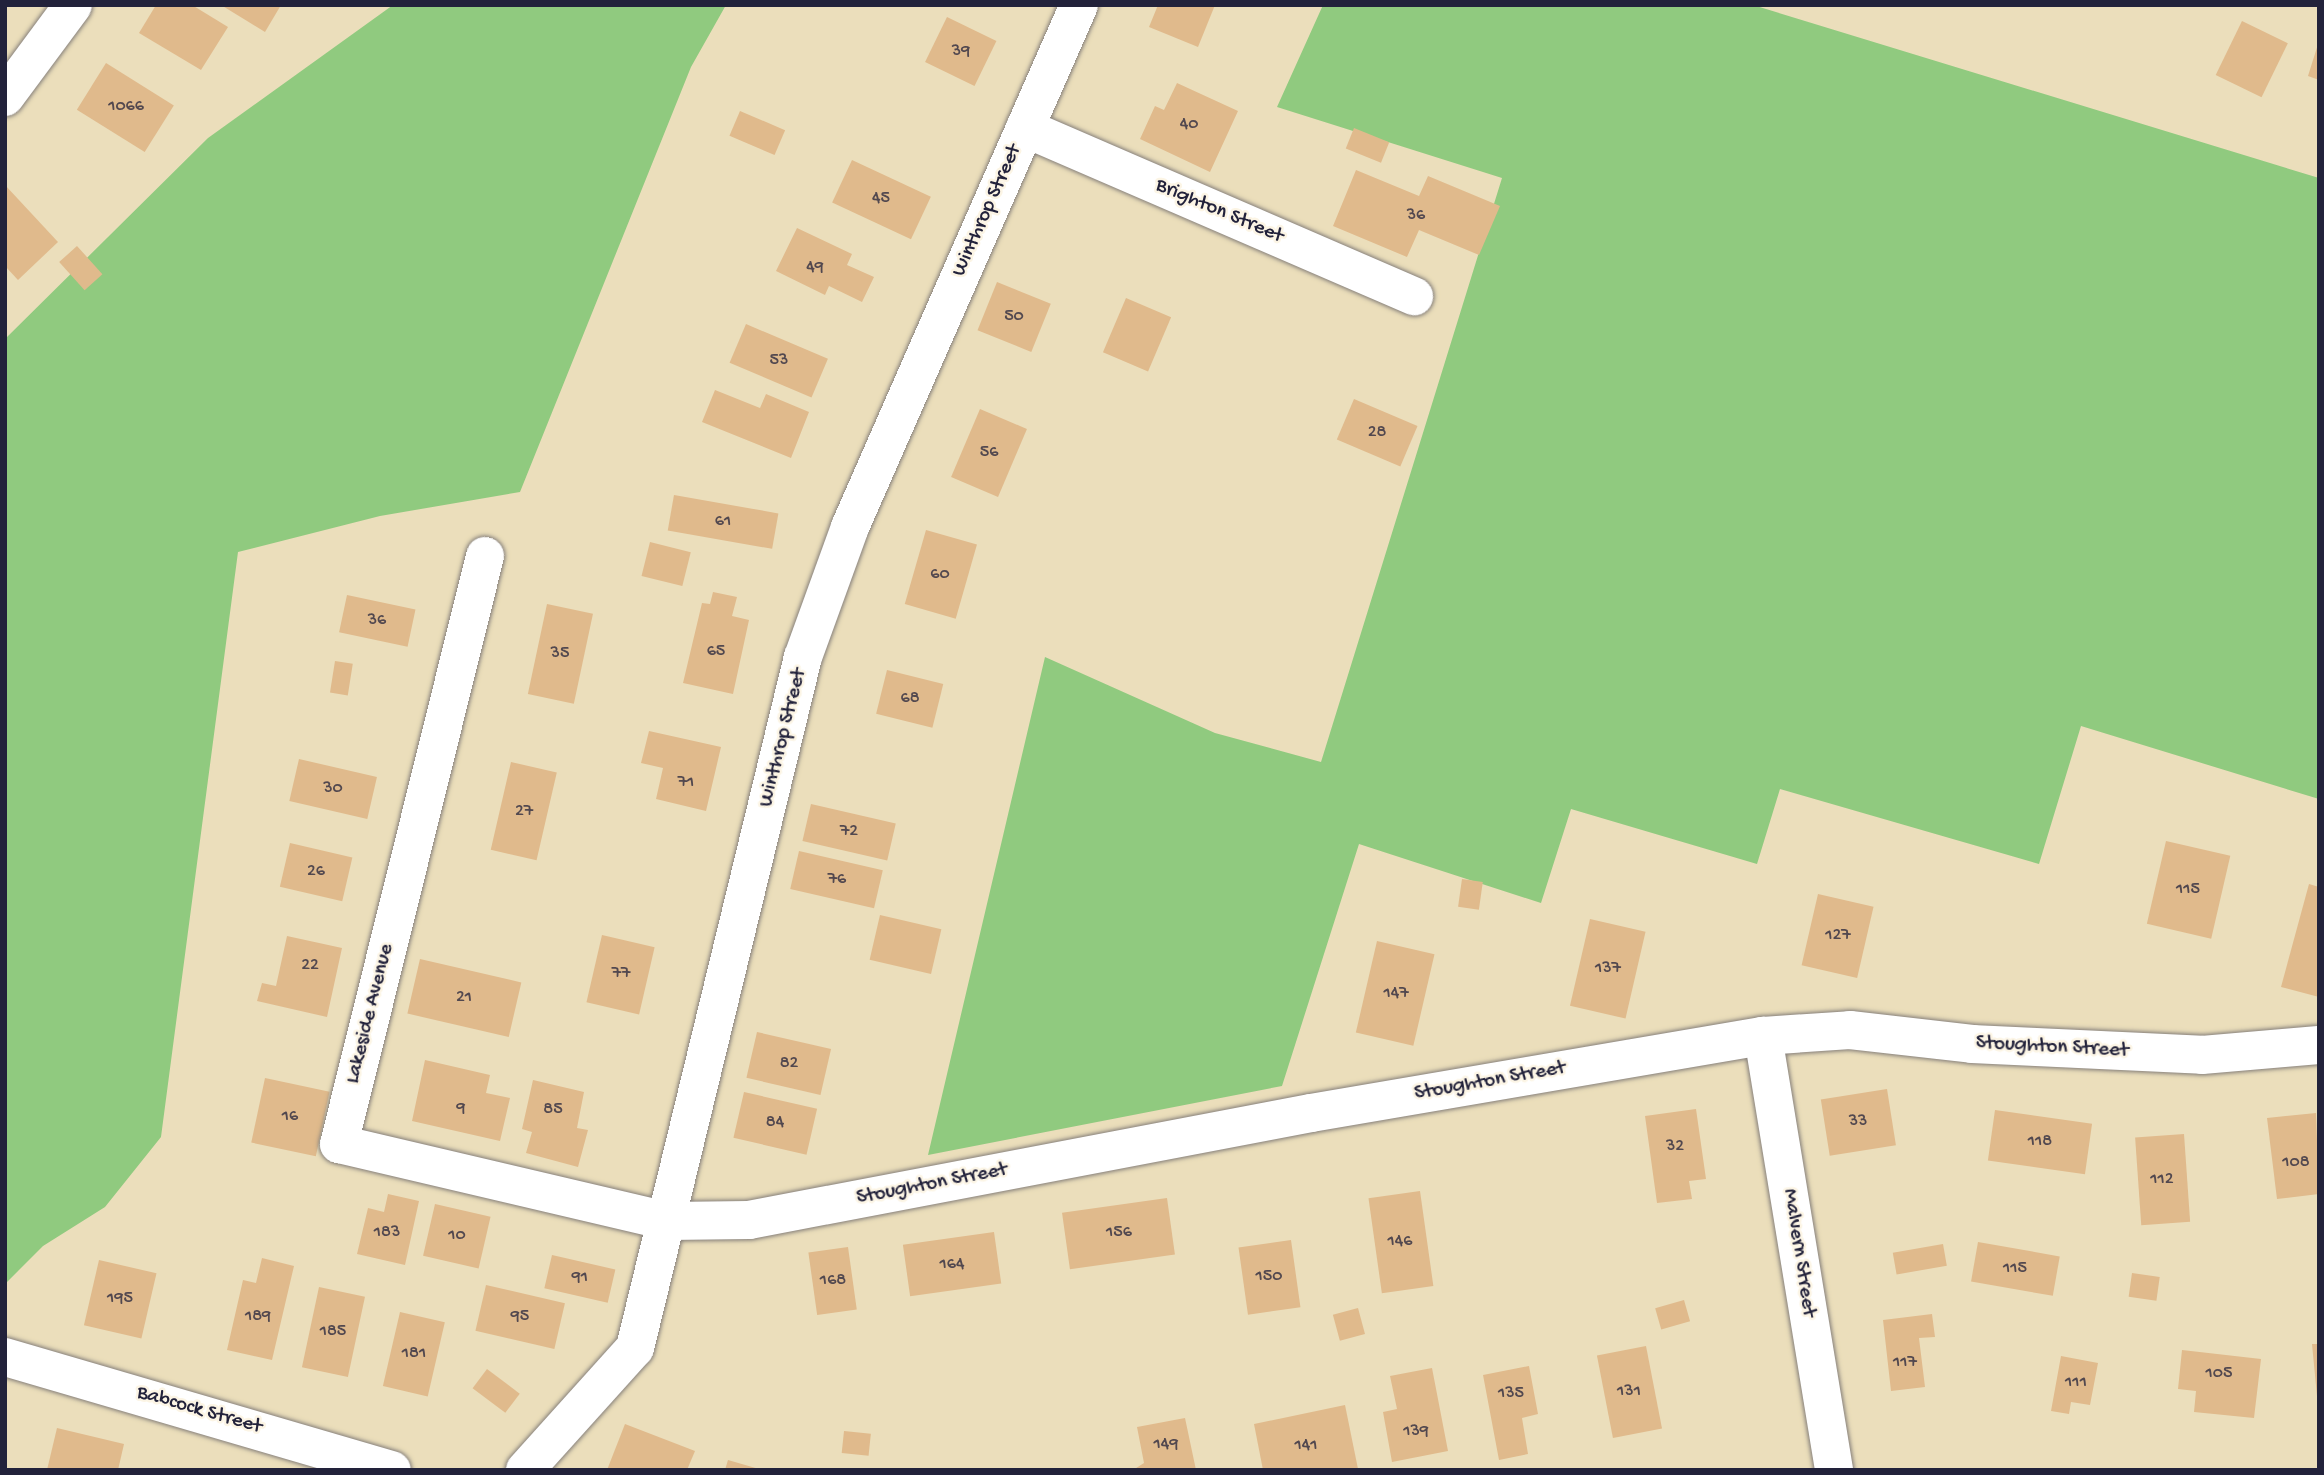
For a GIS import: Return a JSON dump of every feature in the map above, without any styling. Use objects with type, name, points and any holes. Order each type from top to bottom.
[{"type":"street","points":[[5,97],[73,5]]},
{"type":"street","name":"Winthrop Street","points":[[525,1470],[635,1348],[803,657],[850,527],[1079,5]]},
{"type":"street","name":"Brighton Street","points":[[1025,128],[1414,296]]},
{"type":"street","name":"Lakeside Avenue","points":[[485,556],[339,1144],[668,1221]]},
{"type":"street","name":"Stoughton Street","points":[[668,1221],[749,1220],[1311,1113],[1763,1036],[1850,1030],[1972,1044],[2202,1055],[2319,1045]]},
{"type":"street","name":"Malvern Street","points":[[1763,1036],[1834,1470]]},
{"type":"street","name":"Babcock Street","points":[[5,1357],[392,1470]]},
{"type":"green space","points":[[393,5],[726,5],[691,67],[520,492],[380,516],[238,552],[161,1137],[105,1207],[43,1246],[5,1284],[5,339],[208,138]]},
{"type":"green space","points":[[1323,5],[1753,5],[2319,178],[2319,799],[2081,726],[2039,864],[1780,789],[1757,864],[1571,809],[1541,903],[1359,844],[1282,1086],[928,1155],[1045,657],[1215,733],[1321,762],[1502,178],[1277,107]]},
{"type":"building","points":[[156,5],[192,5],[228,27],[201,70],[139,33]]},
{"type":"building","points":[[221,5],[281,5],[265,32]]},
{"type":"building","points":[[1158,5],[1215,5],[1198,47],[1149,27]]},
{"type":"building","points":[[947,17],[996,41],[975,86],[925,62]]},
{"type":"building","points":[[2242,21],[2288,43],[2262,97],[2216,75]]},
{"type":"building","points":[[2319,41],[2319,80],[2308,76]]},
{"type":"building","points":[[106,63],[174,105],[145,152],[77,110]]},
{"type":"building","points":[[1177,83],[1238,111],[1210,172],[1140,139],[1155,106],[1164,110]]},
{"type":"building","points":[[740,111],[785,130],[775,155],[729,136]]},
{"type":"building","points":[[1354,128],[1389,142],[1381,163],[1346,148]]},
{"type":"building","points":[[852,160],[931,197],[911,239],[832,203]]},
{"type":"building","points":[[1356,170],[1419,196],[1428,176],[1500,206],[1479,255],[1419,230],[1407,257],[1333,226]]},
{"type":"building","points":[[5,185],[58,242],[18,280],[5,266]]},
{"type":"building","points":[[797,228],[852,254],[847,265],[874,277],[862,302],[829,286],[825,295],[776,271]]},
{"type":"building","points":[[77,246],[102,274],[85,290],[59,262]]},
{"type":"building","points":[[997,282],[1051,304],[1031,352],[978,330]]},
{"type":"building","points":[[1126,298],[1171,317],[1148,371],[1103,352]]},
{"type":"building","points":[[746,324],[828,359],[812,397],[730,363]]},
{"type":"building","points":[[715,390],[760,408],[766,394],[809,412],[791,458],[702,422]]},
{"type":"building","points":[[1354,399],[1418,426],[1400,466],[1337,440]]},
{"type":"building","points":[[980,409],[1027,429],[998,497],[951,477]]},
{"type":"building","points":[[674,495],[778,513],[772,549],[668,530]]},
{"type":"building","points":[[926,530],[977,545],[956,619],[905,604]]},
{"type":"building","points":[[650,542],[691,552],[682,586],[642,576]]},
{"type":"building","points":[[713,592],[737,597],[732,616],[749,620],[733,694],[683,683],[702,603],[710,604]]},
{"type":"building","points":[[347,595],[415,610],[408,647],[339,632]]},
{"type":"building","points":[[547,604],[593,614],[574,704],[528,694]]},
{"type":"building","points":[[335,661],[353,664],[348,695],[330,693]]},
{"type":"building","points":[[887,670],[943,684],[932,728],[876,714]]},
{"type":"building","points":[[649,731],[721,747],[706,811],[656,799],[663,768],[641,763]]},
{"type":"building","points":[[299,759],[377,777],[367,819],[289,801]]},
{"type":"building","points":[[511,762],[557,773],[537,860],[491,850]]},
{"type":"building","points":[[811,804],[896,824],[887,861],[802,841]]},
{"type":"building","points":[[2166,841],[2230,856],[2211,939],[2147,924]]},
{"type":"building","points":[[290,843],[352,857],[342,901],[280,887]]},
{"type":"building","points":[[799,851],[883,870],[874,908],[790,889]]},
{"type":"building","points":[[1462,879],[1483,882],[1479,910],[1458,907]]},
{"type":"building","points":[[2309,884],[2319,887],[2319,997],[2281,987]]},
{"type":"building","points":[[1818,894],[1874,907],[1857,978],[1802,965]]},
{"type":"building","points":[[880,915],[941,929],[931,974],[870,960]]},
{"type":"building","points":[[1590,919],[1646,932],[1626,1019],[1570,1006]]},
{"type":"building","points":[[602,935],[655,947],[639,1014],[586,1002]]},
{"type":"building","points":[[287,936],[342,948],[327,1017],[257,1001],[262,983],[276,986]]},
{"type":"building","points":[[1377,941],[1434,954],[1413,1046],[1356,1033]]},
{"type":"building","points":[[420,959],[521,982],[509,1037],[407,1014]]},
{"type":"building","points":[[757,1032],[831,1049],[820,1095],[746,1078]]},
{"type":"building","points":[[425,1060],[490,1075],[486,1093],[510,1098],[500,1141],[412,1121]]},
{"type":"building","points":[[265,1078],[330,1092],[316,1156],[251,1143]]},
{"type":"building","points":[[533,1080],[584,1092],[577,1128],[588,1130],[578,1167],[526,1153],[532,1132],[522,1129]]},
{"type":"building","points":[[1887,1089],[1896,1145],[1830,1156],[1821,1099]]},
{"type":"building","points":[[744,1092],[817,1109],[807,1155],[733,1138]]},
{"type":"building","points":[[1696,1109],[1706,1179],[1689,1181],[1692,1199],[1657,1203],[1645,1116]]},
{"type":"building","points":[[1995,1110],[2092,1124],[2085,1174],[1988,1161]]},
{"type":"building","points":[[2316,1113],[2319,1194],[2277,1199],[2267,1118]]},
{"type":"building","points":[[2184,1134],[2190,1222],[2141,1225],[2135,1137]]},
{"type":"building","points":[[1420,1191],[1433,1286],[1382,1293],[1369,1198]]},
{"type":"building","points":[[388,1194],[419,1201],[405,1265],[357,1254],[368,1208],[384,1212]]},
{"type":"building","points":[[1167,1198],[1175,1254],[1070,1269],[1062,1213]]},
{"type":"building","points":[[435,1204],[491,1217],[479,1268],[423,1256]]},
{"type":"building","points":[[994,1232],[1001,1283],[910,1296],[903,1245]]},
{"type":"building","points":[[1291,1240],[1300,1307],[1248,1315],[1239,1247]]},
{"type":"building","points":[[1978,1242],[2060,1256],[2053,1296],[1971,1281]]},
{"type":"building","points":[[1943,1244],[1947,1266],[1897,1275],[1893,1253]]},
{"type":"building","points":[[848,1247],[857,1309],[817,1315],[808,1253]]},
{"type":"building","points":[[552,1255],[615,1270],[608,1303],[544,1288]]},
{"type":"building","points":[[262,1258],[294,1266],[272,1360],[227,1350],[243,1280],[256,1283]]},
{"type":"building","points":[[99,1260],[156,1273],[141,1339],[84,1325]]},
{"type":"building","points":[[2132,1273],[2160,1277],[2156,1301],[2129,1297]]},
{"type":"building","points":[[486,1285],[565,1303],[554,1349],[475,1331]]},
{"type":"building","points":[[319,1287],[365,1297],[348,1377],[302,1367]]},
{"type":"building","points":[[1684,1300],[1690,1321],[1661,1329],[1655,1308]]},
{"type":"building","points":[[1358,1308],[1365,1334],[1340,1341],[1333,1315]]},
{"type":"building","points":[[400,1312],[445,1322],[428,1396],[383,1386]]},
{"type":"building","points":[[1932,1314],[1935,1337],[1919,1338],[1925,1387],[1891,1391],[1883,1320]]},
{"type":"building","points":[[2312,1344],[2319,1344],[2319,1396],[2317,1396]]},
{"type":"building","points":[[1646,1346],[1662,1428],[1613,1438],[1597,1356]]},
{"type":"building","points":[[2182,1350],[2261,1359],[2254,1418],[2194,1412],[2196,1391],[2178,1389]]},
{"type":"building","points":[[2061,1356],[2098,1363],[2090,1405],[2071,1402],[2069,1414],[2051,1411]]},
{"type":"building","points":[[1529,1366],[1538,1414],[1522,1418],[1528,1454],[1499,1460],[1483,1375]]},
{"type":"building","points":[[1432,1368],[1448,1451],[1392,1462],[1383,1412],[1397,1409],[1390,1376]]},
{"type":"building","points":[[487,1369],[520,1394],[505,1413],[473,1388]]},
{"type":"building","points":[[1345,1405],[1358,1469],[1263,1470],[1254,1424]]},
{"type":"building","points":[[1185,1418],[1196,1470],[1133,1470],[1144,1463],[1137,1427]]},
{"type":"building","points":[[625,1424],[695,1451],[687,1470],[607,1470]]},
{"type":"building","points":[[57,1428],[124,1444],[118,1470],[47,1470]]},
{"type":"building","points":[[844,1431],[871,1434],[869,1456],[842,1453]]},
{"type":"building","points":[[728,1460],[759,1469],[759,1470],[725,1470]]}]
